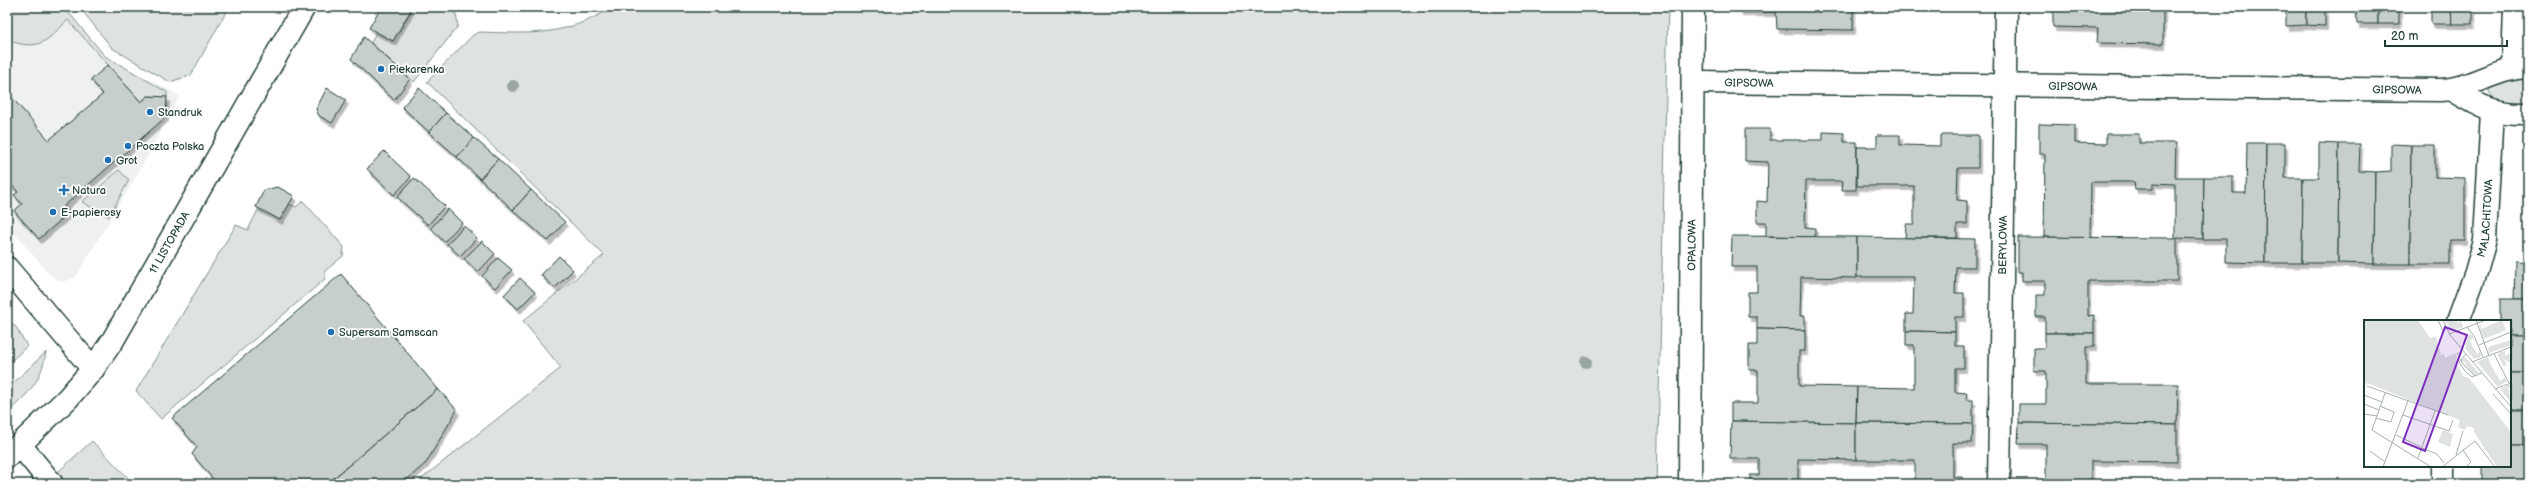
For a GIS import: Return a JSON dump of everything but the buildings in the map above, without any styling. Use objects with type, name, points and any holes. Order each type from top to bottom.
[{"type":"street","name":"11 LISTOPADA","points":[[13,451],[68,398],[93,369],[113,340],[172,241],[304,7]]},
{"type":"street","name":"OPALOWA","points":[[1690,484],[1693,7]]},
{"type":"street","name":"BERYLOWA","points":[[1999,484],[2006,7]]},
{"type":"street","points":[[2515,7],[2520,67]]},
{"type":"street","name":"GIPSOWA","points":[[1693,82],[2453,90],[2495,72],[2520,67]]},
{"type":"street","points":[[2453,90],[2476,105],[2492,111],[2528,114]]},
{"type":"street","name":"MALACHITOWA","points":[[2458,320],[2476,272],[2485,240],[2492,111]]},
{"type":"street","points":[[7,268],[93,369]]},
{"type":"street","points":[[13,451],[52,484]]},
{"type":"street","points":[[2443,467],[2443,484]]},
{"type":"shaded area","points":[[7,7],[60,7],[69,13],[105,56],[167,92],[167,97],[148,96],[141,102],[68,20],[54,34],[42,42],[28,45],[8,40]]},
{"type":"shaded area","points":[[229,7],[191,75],[170,82],[112,48],[80,8]]},
{"type":"shaded area","points":[[409,7],[445,7],[456,14],[458,26],[414,82],[371,43],[376,32],[393,41],[412,9]]},
{"type":"shaded area","points":[[614,7],[1668,7],[1657,484],[415,484],[561,368],[523,321],[604,255],[427,82],[473,35],[480,32],[534,33],[549,31],[580,23]]},
{"type":"shaded area","points":[[68,13],[105,56],[180,96],[134,180],[75,278],[61,282],[51,276],[7,225],[7,38],[8,40]]},
{"type":"shaded area","points":[[2528,79],[2528,103],[2496,101],[2489,92],[2490,85],[2513,80]]},
{"type":"shaded area","points":[[119,170],[129,180],[109,217],[82,202]]},
{"type":"shaded area","points":[[303,201],[344,247],[343,256],[325,271],[325,279],[161,419],[136,391],[236,225],[248,230],[259,208],[280,220],[289,204],[296,207]]},
{"type":"shaded area","points":[[7,320],[16,327],[27,346],[7,365]]},
{"type":"shaded area","points":[[46,352],[41,371],[33,386],[28,393],[7,413],[7,389]]},
{"type":"shaded area","points":[[92,441],[134,484],[63,484],[58,479],[59,471]]},
{"type":"place","name":"Piekarenka","points":[[381,69]]},
{"type":"place","name":"Standruk","points":[[150,112]]},
{"type":"place","name":"Poczta Polska","points":[[128,146]]},
{"type":"place","name":"Grot","points":[[108,160]]},
{"type":"place","name":"Natura","points":[[64,190]]},
{"type":"place","name":"E-papierosy","points":[[53,212]]},
{"type":"place","name":"Supersam Samscan","points":[[331,332]]}]
